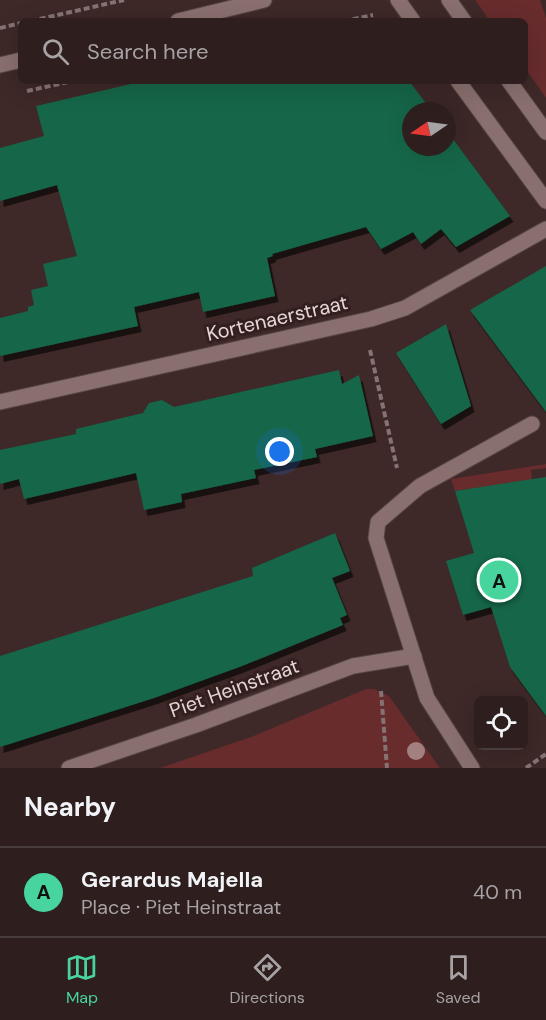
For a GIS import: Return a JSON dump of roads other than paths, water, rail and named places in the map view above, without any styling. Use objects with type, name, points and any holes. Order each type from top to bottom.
[{"type":"street","points":[[190,18],[264,0]]},
{"type":"street","points":[[398,0],[411,18]]},
{"type":"street","points":[[449,0],[462,18]]},
{"type":"street","points":[[0,65],[18,61]]},
{"type":"street","points":[[460,84],[546,201]]},
{"type":"street","points":[[511,84],[546,132]]},
{"type":"street","name":"Kortenaerstraat","points":[[0,402],[363,321],[405,308],[546,229]]},
{"type":"street","points":[[472,768],[427,698],[376,538],[378,522],[420,486],[532,424]]},
{"type":"street","name":"Piet Heinstraat","points":[[69,768],[196,725],[354,666],[414,656]]},
{"type":"place","name":"Gerardus Majella","points":[[499,580]]}]
